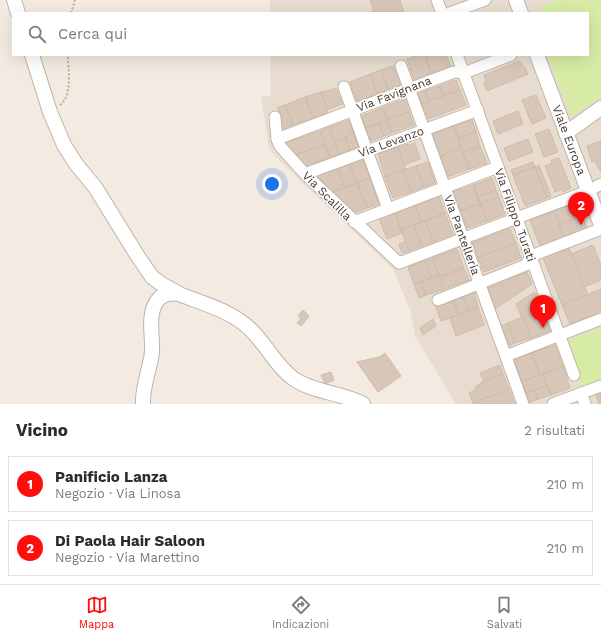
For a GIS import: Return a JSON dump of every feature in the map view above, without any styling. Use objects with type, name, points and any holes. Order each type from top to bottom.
[{"type":"street","points":[[14,0],[18,12]]},
{"type":"street","points":[[437,0],[442,12]]},
{"type":"street","points":[[516,0],[521,12]]},
{"type":"street","points":[[454,12],[479,6]]},
{"type":"street","points":[[32,56],[50,112],[64,145],[76,164],[95,187],[156,285],[171,294],[179,294],[236,317],[253,331],[285,372],[300,383],[363,404]]},
{"type":"street","name":"Via Filippo Turati","points":[[457,56],[574,375]]},
{"type":"street","name":"Via Favignana","points":[[277,139],[454,72],[464,73],[494,58],[505,56]]},
{"type":"street","name":"Viale Europa","points":[[537,56],[601,225]]},
{"type":"street","name":"Via Pantelleria","points":[[401,66],[523,404]]},
{"type":"street","points":[[344,87],[388,209]]},
{"type":"street","points":[[566,133],[601,108]]},
{"type":"street","name":"Via Levanzo","points":[[305,174],[478,110]]},
{"type":"street","name":"Via Scalilla","points":[[275,117],[277,139],[280,146],[305,174],[399,264],[463,239]]},
{"type":"street","points":[[354,222],[498,167]]},
{"type":"street","points":[[463,239],[588,191],[601,184]]},
{"type":"street","points":[[438,300],[526,265],[531,256],[601,229]]},
{"type":"street","points":[[143,404],[145,383],[152,354],[152,313],[156,285]]},
{"type":"street","points":[[506,356],[601,319]]},
{"type":"street","points":[[553,404],[583,399],[601,386]]},
{"type":"path","points":[[72,12],[75,0]]},
{"type":"path","points":[[50,112],[64,101],[68,86],[68,56]]},
{"type":"shaded area","points":[[270,0],[601,0],[601,404],[456,404],[415,336],[410,310],[393,269],[275,156],[269,148],[261,97],[271,96],[270,56],[589,56],[589,12],[270,12]]},
{"type":"green space","points":[[557,0],[601,0],[601,96],[573,116],[571,115],[547,56],[589,56],[589,12],[543,12],[541,7]]},
{"type":"green space","points":[[601,328],[601,382],[583,389],[565,342]]},
{"type":"building","points":[[370,0],[400,0],[404,12],[371,12],[374,11]]},
{"type":"building","points":[[415,56],[425,56],[431,73],[414,80],[407,59]]},
{"type":"building","points":[[425,56],[446,56],[451,66],[431,73]]},
{"type":"building","points":[[520,61],[528,74],[487,91],[484,83],[486,81],[484,75]]},
{"type":"building","points":[[393,66],[400,85],[388,89],[381,70]]},
{"type":"building","points":[[381,70],[388,89],[377,94],[370,74]]},
{"type":"building","points":[[370,74],[377,94],[357,101],[350,82]]},
{"type":"building","points":[[456,80],[460,90],[443,96],[439,86]]},
{"type":"building","points":[[439,86],[443,96],[429,102],[425,91]]},
{"type":"building","points":[[336,88],[342,104],[327,110],[321,92]]},
{"type":"building","points":[[460,90],[466,105],[428,119],[422,104]]},
{"type":"building","points":[[425,91],[429,102],[422,104],[418,94]]},
{"type":"building","points":[[321,92],[328,112],[313,118],[305,97]]},
{"type":"building","points":[[536,95],[546,118],[532,124],[522,100]]},
{"type":"building","points":[[305,97],[313,118],[293,125],[285,105]]},
{"type":"building","points":[[405,99],[409,112],[387,120],[382,108]]},
{"type":"building","points":[[285,105],[293,125],[281,130],[278,107]]},
{"type":"building","points":[[382,108],[387,120],[366,128],[361,116]]},
{"type":"building","points":[[518,111],[523,124],[498,134],[493,121]]},
{"type":"building","points":[[409,112],[414,125],[392,133],[387,120]]},
{"type":"building","points":[[349,120],[354,134],[334,142],[329,127]]},
{"type":"building","points":[[387,120],[392,133],[384,136],[379,124]]},
{"type":"building","points":[[472,120],[476,132],[458,138],[454,126]]},
{"type":"building","points":[[379,124],[384,136],[371,141],[366,128]]},
{"type":"building","points":[[454,126],[461,148],[440,156],[432,134]]},
{"type":"building","points":[[329,127],[339,154],[330,158],[320,131]]},
{"type":"building","points":[[549,129],[558,152],[544,157],[535,134]]},
{"type":"building","points":[[320,131],[325,144],[295,155],[285,143]]},
{"type":"building","points":[[476,132],[480,146],[463,152],[458,138]]},
{"type":"building","points":[[354,134],[358,147],[350,150],[345,137]]},
{"type":"building","points":[[345,137],[350,150],[339,154],[334,142]]},
{"type":"building","points":[[528,139],[533,152],[509,161],[504,148]]},
{"type":"building","points":[[601,141],[600,171],[595,161],[592,162],[587,146]]},
{"type":"building","points":[[415,143],[420,159],[404,165],[398,147],[408,144],[408,146]]},
{"type":"building","points":[[325,144],[330,158],[305,166],[295,155]]},
{"type":"building","points":[[480,146],[487,163],[469,169],[463,152]]},
{"type":"building","points":[[398,147],[406,170],[385,177],[378,154]]},
{"type":"building","points":[[461,148],[469,169],[447,177],[440,156]]},
{"type":"building","points":[[559,158],[571,188],[563,192],[562,189],[555,192],[545,166],[552,163],[551,160]]},
{"type":"building","points":[[362,159],[370,178],[357,183],[349,164]]},
{"type":"building","points":[[428,162],[435,183],[424,187],[416,166]]},
{"type":"building","points":[[533,162],[535,167],[513,175],[511,170]]},
{"type":"building","points":[[349,164],[357,183],[345,188],[338,169]]},
{"type":"building","points":[[539,165],[551,196],[547,198],[535,167]]},
{"type":"building","points":[[416,166],[424,187],[411,192],[403,170]]},
{"type":"building","points":[[535,167],[547,198],[525,206],[513,175]]},
{"type":"building","points":[[338,169],[345,188],[333,192],[317,176]]},
{"type":"building","points":[[403,170],[411,192],[393,198],[385,177]]},
{"type":"building","points":[[370,178],[379,204],[367,208],[357,183]]},
{"type":"building","points":[[492,178],[496,190],[478,197],[473,185]]},
{"type":"building","points":[[357,183],[367,208],[353,213],[333,192]]},
{"type":"building","points":[[473,185],[480,204],[460,211],[453,192]]},
{"type":"building","points":[[496,190],[499,197],[480,204],[478,197]]},
{"type":"building","points":[[439,196],[445,213],[421,222],[415,205]]},
{"type":"building","points":[[499,197],[505,214],[487,221],[480,204]]},
{"type":"building","points":[[577,202],[582,216],[559,225],[554,211]]},
{"type":"building","points":[[480,204],[487,221],[467,228],[460,211]]},
{"type":"building","points":[[415,205],[421,222],[401,230],[395,213]]},
{"type":"building","points":[[554,211],[564,237],[540,246],[530,220]]},
{"type":"building","points":[[395,213],[402,233],[387,239],[379,218]]},
{"type":"building","points":[[445,213],[453,234],[433,242],[425,221]]},
{"type":"building","points":[[582,216],[587,228],[564,237],[559,225]]},
{"type":"building","points":[[425,221],[433,242],[422,246],[414,225]]},
{"type":"building","points":[[414,225],[422,246],[409,251],[401,230]]},
{"type":"building","points":[[510,229],[516,243],[478,258],[472,243]]},
{"type":"building","points":[[406,242],[409,251],[402,253],[399,244]]},
{"type":"building","points":[[516,243],[521,258],[484,272],[478,258]]},
{"type":"building","points":[[593,245],[601,265],[601,280],[584,287],[571,254]]},
{"type":"building","points":[[569,248],[588,295],[562,305],[543,258]]},
{"type":"building","points":[[457,249],[464,268],[439,277],[432,258]]},
{"type":"building","points":[[432,258],[439,275],[431,278],[425,261]]},
{"type":"building","points":[[425,261],[431,278],[414,284],[408,267]]},
{"type":"building","points":[[464,268],[469,280],[444,289],[439,277]]},
{"type":"building","points":[[527,272],[532,284],[495,309],[488,288]]},
{"type":"building","points":[[439,275],[444,289],[426,295],[421,282]]},
{"type":"building","points":[[421,282],[426,295],[419,298],[414,284]]},
{"type":"building","points":[[601,289],[601,311],[570,324],[562,305]]},
{"type":"building","points":[[474,292],[478,307],[469,311],[463,297]]},
{"type":"building","points":[[535,292],[542,310],[522,318],[516,304]]},
{"type":"building","points":[[463,297],[469,311],[459,315],[453,301]]},
{"type":"building","points":[[453,301],[459,315],[441,321],[436,307]]},
{"type":"building","points":[[478,307],[484,325],[456,336],[450,318]]},
{"type":"building","points":[[303,310],[309,316],[301,326],[297,323],[301,318],[298,316]]},
{"type":"building","points":[[542,310],[550,331],[531,338],[523,317]]},
{"type":"building","points":[[523,317],[531,338],[515,343],[508,323]]},
{"type":"building","points":[[433,319],[436,326],[423,335],[420,328]]},
{"type":"building","points":[[508,323],[515,343],[508,346],[501,326]]},
{"type":"building","points":[[555,345],[563,366],[540,375],[532,353]]},
{"type":"building","points":[[385,353],[401,376],[378,392],[357,362],[379,357]]},
{"type":"building","points":[[532,353],[540,375],[522,381],[514,360]]},
{"type":"building","points":[[500,365],[503,374],[484,381],[480,373]]},
{"type":"building","points":[[563,366],[570,388],[551,395],[543,374]]},
{"type":"building","points":[[331,372],[334,380],[325,384],[321,375]]},
{"type":"building","points":[[503,374],[509,389],[473,403],[469,393],[475,390],[475,387],[484,381]]},
{"type":"building","points":[[543,374],[547,385],[526,393],[522,381]]},
{"type":"building","points":[[547,385],[551,395],[538,399],[534,390]]},
{"type":"building","points":[[509,389],[515,404],[473,403]]},
{"type":"building","points":[[534,390],[538,399],[529,403],[526,393]]},
{"type":"building","points":[[601,391],[601,404],[599,404],[595,393]]},
{"type":"place","name":"Di Paola Hair Saloon","points":[[581,225]]},
{"type":"place","name":"Panificio Lanza","points":[[543,328]]}]
